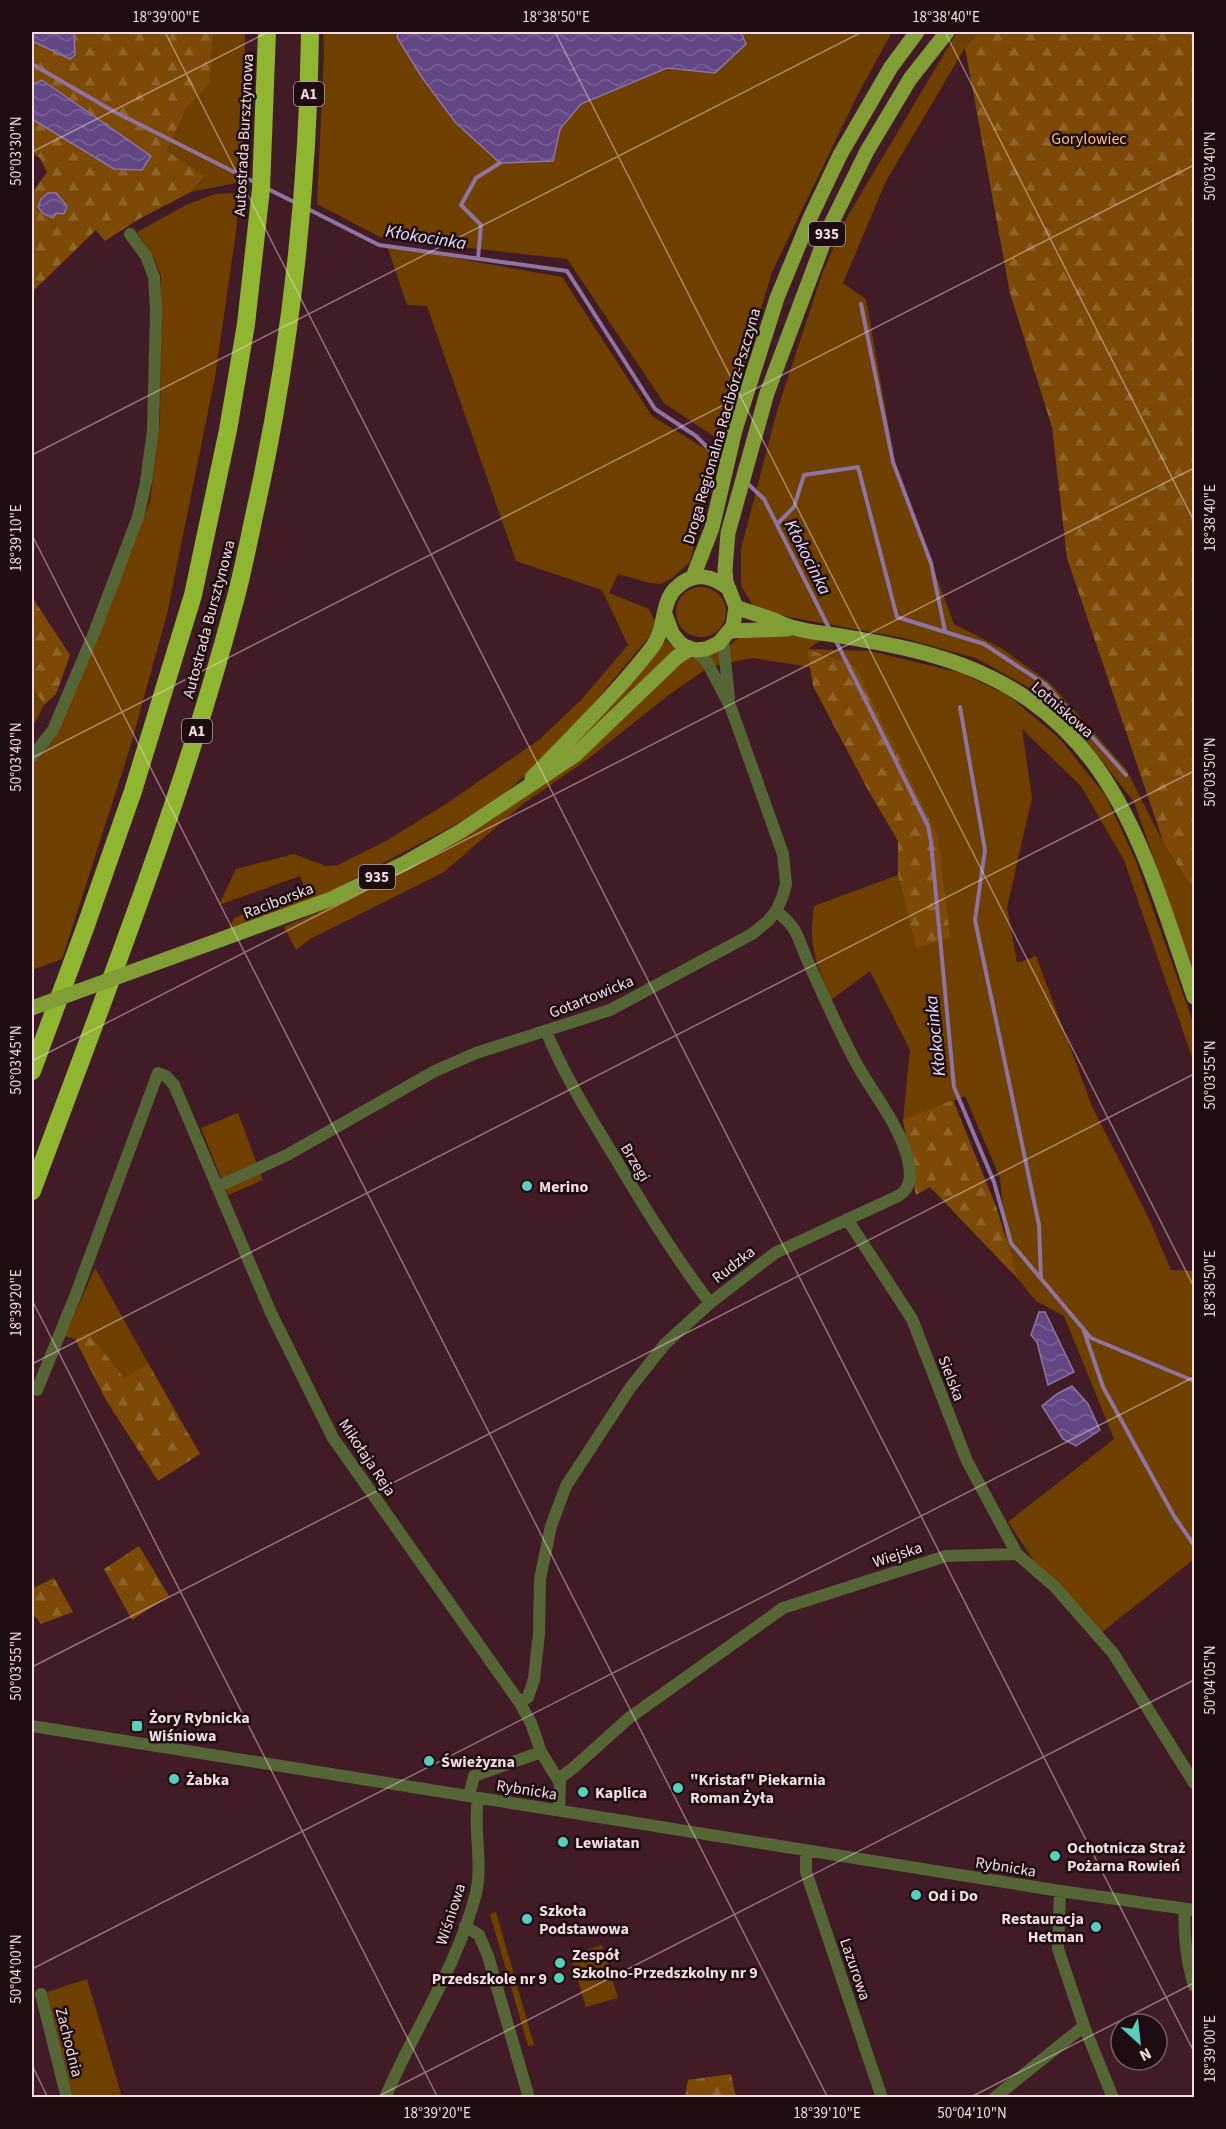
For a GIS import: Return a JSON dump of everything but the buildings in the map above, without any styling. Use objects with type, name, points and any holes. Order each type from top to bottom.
[{"type":"highway","name":"Autostrada Bursztynowa","points":[[32,1071],[133,791],[193,595],[228,430],[246,324],[257,236],[264,142],[267,32]]},
{"type":"highway","name":"Autostrada Bursztynowa","points":[[32,1191],[173,806],[232,613],[271,439],[298,258],[306,156],[310,32]]},
{"type":"main road","name":"Droga Regionalna Racibórz-Pszczyna","points":[[693,577],[712,528],[735,430],[777,298],[810,218],[840,155],[891,67],[917,32]]},
{"type":"main road","name":"Droga Regionalna Racibórz-Pszczyna","points":[[729,589],[724,570],[728,533],[748,456],[766,393],[829,228],[867,151],[905,88],[947,32]]},
{"type":"main road","points":[[693,577],[706,576],[729,589]]},
{"type":"main road","name":"935","points":[[665,614],[667,602],[672,593],[693,577]]},
{"type":"main road","name":"935","points":[[729,589],[735,607]]},
{"type":"main road","points":[[727,635],[735,620],[735,607]]},
{"type":"main road","name":"Lotniskowa","points":[[735,607],[794,628],[896,646],[957,663],[998,681],[1057,722],[1085,751],[1113,789],[1137,836],[1194,997]]},
{"type":"main road","points":[[665,614],[676,638],[684,646],[693,650]]},
{"type":"main road","name":"Raciborska","points":[[520,791],[608,699],[649,650],[661,632],[665,614]]},
{"type":"main road","name":"Lotniskowa","points":[[727,635],[794,628]]},
{"type":"main road","name":"935","points":[[693,650],[712,647],[727,635]]},
{"type":"main road","name":"Raciborska","points":[[32,1008],[311,907],[378,877],[447,840],[556,770],[575,755],[677,657],[693,650]]},
{"type":"street","points":[[32,757],[53,730],[94,633],[138,517],[146,482],[153,430],[156,310],[154,277],[146,256],[130,234]]},
{"type":"street","name":"Gotartowicka","points":[[727,635],[723,654],[731,708]]},
{"type":"street","name":"Gotartowicka","points":[[217,1187],[287,1155],[450,1064],[476,1053],[591,1017],[629,1000],[752,934],[768,921],[776,911],[786,884],[783,854],[731,708],[707,662],[693,650]]},
{"type":"street","name":"Rudzka","points":[[520,1703],[530,1694],[534,1679],[539,1633],[540,1579],[551,1526],[566,1486],[630,1388],[665,1344],[710,1303],[776,1253],[904,1193],[908,1189],[910,1179],[908,1157],[897,1131],[858,1067],[794,927],[776,911]]},
{"type":"street","name":"Brzegi","points":[[546,1031],[566,1074],[630,1184],[678,1261],[710,1303]]},
{"type":"street","name":"Mikołaja Reja","points":[[37,1390],[76,1294],[158,1073],[166,1076],[174,1085],[271,1313],[333,1438],[528,1716],[541,1752],[561,1788],[559,1810]]},
{"type":"street","name":"Sielska","points":[[847,1219],[912,1319],[966,1461],[1017,1554]]},
{"type":"street","points":[[1017,1554],[1055,1587],[1113,1653],[1194,1783]]},
{"type":"street","name":"Wiejska","points":[[558,1779],[629,1718],[783,1608],[946,1556],[1017,1554]]},
{"type":"street","name":"Rybnicka","points":[[32,1726],[1190,1910]]},
{"type":"street","points":[[473,1797],[474,1776],[541,1752]]},
{"type":"street","name":"Wiśniowa","points":[[385,2097],[454,1955],[465,1926],[479,1878],[476,1809],[473,1797]]},
{"type":"street","name":"Lazurowa","points":[[806,1850],[806,1872],[882,2097]]},
{"type":"street","points":[[1060,1891],[1058,1949],[1084,2026],[1113,2097]]},
{"type":"street","points":[[1190,1910],[1187,1942],[1194,1986]]},
{"type":"street","points":[[465,1926],[478,1935],[488,1956],[529,2097]]},
{"type":"street","name":"Zachodnia","points":[[41,1994],[67,2097]]},
{"type":"street","points":[[994,2097],[1084,2026]]},
{"type":"shaded area","points":[[213,32],[245,32],[244,139],[236,183],[191,192],[205,178],[167,152],[186,109],[210,83]]},
{"type":"shaded area","points":[[323,32],[398,32],[397,37],[455,122],[500,163],[553,160],[560,129],[580,104],[659,71],[745,44],[741,32],[892,32],[857,96],[772,272],[721,441],[664,403],[567,259],[382,238],[317,204]]},
{"type":"shaded area","points":[[957,32],[978,32],[965,48],[886,181],[843,283],[866,299],[896,469],[954,624],[1001,648],[1050,683],[1126,769],[1164,844],[1194,891],[1194,972],[1134,802],[1070,720],[1035,691],[976,658],[903,638],[789,617],[754,607],[741,586],[741,549],[777,411],[822,274],[846,219]]},
{"type":"shaded area","points":[[237,193],[237,225],[215,377],[167,614],[130,748],[62,959],[32,970],[32,766],[45,750],[88,661],[150,501],[160,421],[161,276],[154,258],[137,232],[186,205],[215,194]]},
{"type":"shaded area","points":[[387,246],[562,277],[652,416],[717,456],[690,562],[671,579],[661,584],[618,574],[609,593],[649,609],[655,621],[649,637],[562,741],[511,788],[477,813],[331,891],[228,932],[234,918],[305,888],[300,876],[219,905],[236,869],[294,854],[326,866],[338,865],[386,841],[446,804],[540,739],[582,699],[628,645],[602,590],[516,561],[427,306],[407,305]]},
{"type":"shaded area","points":[[701,587],[710,589],[721,598],[726,612],[724,621],[715,632],[701,637],[692,635],[681,626],[676,612],[678,603],[687,592]]},
{"type":"shaded area","points":[[749,634],[791,634],[821,640],[808,649],[870,651],[961,673],[1009,696],[1060,739],[1105,795],[1135,859],[1194,1025],[1194,1063],[1124,860],[1081,786],[1022,729],[1032,798],[1007,907],[1017,963],[1036,956],[1092,1106],[1150,1221],[1171,1270],[1194,1271],[1194,1559],[1101,1633],[1034,1561],[1008,1522],[1114,1439],[1064,1316],[1036,1301],[1018,1279],[1007,1249],[1000,1178],[965,1096],[903,1120],[910,1050],[870,971],[831,1000],[817,964],[812,933],[814,906],[898,875],[916,949],[950,938],[807,649],[810,667],[752,658],[709,667],[670,694],[588,759],[523,804],[444,872],[310,939],[296,950],[284,927],[359,894],[431,855],[687,659],[725,650],[734,641]]},
{"type":"shaded area","points":[[666,640],[675,649],[554,765],[604,713]]},
{"type":"shaded area","points":[[32,686],[44,705],[32,728]]},
{"type":"shaded area","points":[[238,1113],[263,1180],[228,1195],[201,1128]]},
{"type":"shaded area","points":[[95,1268],[148,1363],[124,1378],[88,1333],[75,1339],[65,1336]]},
{"type":"shaded area","points":[[496,1912],[534,2045],[528,2046],[490,1914]]},
{"type":"shaded area","points":[[602,1945],[618,1998],[586,2007],[570,1955]]},
{"type":"shaded area","points":[[87,1979],[122,2097],[73,2097],[47,1992]]},
{"type":"green space","points":[[74,32],[213,32],[210,83],[186,109],[167,151],[205,177],[191,192],[139,219],[105,241],[96,230],[32,292],[32,193],[47,172],[40,158],[32,153],[32,41],[70,59],[75,55]]},
{"type":"green space","name":"Gorylowiec","points":[[978,32],[1194,32],[1194,891],[1164,844],[1067,558],[1052,427],[1010,293],[965,48]]},
{"type":"green space","points":[[32,597],[70,655],[56,694],[44,705],[32,686]]},
{"type":"green space","points":[[807,649],[855,666],[938,837],[950,938],[916,949],[898,875],[898,841],[813,686]]},
{"type":"green space","points":[[953,1100],[997,1209],[1018,1279],[930,1187],[916,1195],[903,1120]]},
{"type":"green space","points":[[88,1332],[124,1378],[148,1363],[200,1454],[158,1481],[106,1400],[75,1339]]},
{"type":"green space","points":[[139,1546],[169,1596],[132,1620],[104,1569]]},
{"type":"green space","points":[[54,1578],[73,1612],[41,1624],[32,1613],[32,1589]]},
{"type":"green space","points":[[731,2074],[736,2097],[685,2097],[688,2080]]},
{"type":"water","points":[[32,32],[74,32],[75,55],[70,59],[32,41]]},
{"type":"water","points":[[398,32],[741,32],[746,44],[715,73],[667,68],[581,104],[560,129],[553,161],[500,163],[455,122],[421,76],[397,37]]},
{"type":"water","points":[[42,80],[151,156],[142,170],[114,169],[32,119],[32,85]]},
{"type":"water","points":[[48,193],[56,193],[67,206],[64,214],[56,213],[53,218],[44,214],[38,207],[41,199]]},
{"type":"water","points":[[1039,1312],[1045,1312],[1074,1372],[1048,1385],[1037,1342],[1031,1335]]},
{"type":"water","points":[[1072,1386],[1088,1404],[1100,1430],[1076,1446],[1063,1439],[1042,1406]]},
{"type":"waterway","name":"Kłokocinka","points":[[32,64],[113,111],[256,183]]},
{"type":"waterway","points":[[478,258],[481,225],[461,205],[476,178],[500,163]]},
{"type":"waterway","name":"Kłokocinka","points":[[268,189],[296,203]]},
{"type":"waterway","name":"Kłokocinka","points":[[308,209],[379,245],[567,271],[655,409],[696,436],[723,463]]},
{"type":"waterway","points":[[861,304],[893,462],[931,563],[945,631]]},
{"type":"waterway","points":[[777,524],[794,507],[804,475],[858,467],[897,617],[984,644],[1046,685],[1126,775]]},
{"type":"waterway","name":"Kłokocinka","points":[[747,483],[764,499],[830,630]]},
{"type":"waterway","name":"Kłokocinka","points":[[835,639],[928,826],[954,1087],[994,1182],[1011,1243],[1091,1338],[1194,1381]]},
{"type":"waterway","points":[[960,707],[985,850],[975,920],[1039,1225],[1041,1279]]},
{"type":"waterway","points":[[1084,1331],[1103,1387],[1174,1516],[1194,1545]]},
{"type":"place","name":"Merino","points":[[527,1186]]},
{"type":"place","name":"Żory Rybnicka Wiśniowa","points":[[137,1726]]},
{"type":"place","name":"Świeżyzna","points":[[429,1761]]},
{"type":"place","name":"Żabka","points":[[174,1779]]},
{"type":"place","name":"\"Kristaf\" Piekarnia Roman Żyła","points":[[678,1788]]},
{"type":"place","name":"Kaplica","points":[[583,1792]]},
{"type":"place","name":"Lewiatan","points":[[563,1842]]},
{"type":"place","name":"Ochotnicza Straż Pożarna Rowień","points":[[1055,1856]]},
{"type":"place","name":"Od i Do","points":[[916,1895]]},
{"type":"place","name":"Szkoła Podstawowa","points":[[527,1919]]},
{"type":"place","name":"Restauracja Hetman","points":[[1096,1927]]},
{"type":"place","name":"Zespół Szkolno-Przedszkolny nr 9","points":[[560,1963]]},
{"type":"place","name":"Przedszkole nr 9","points":[[559,1978]]}]
